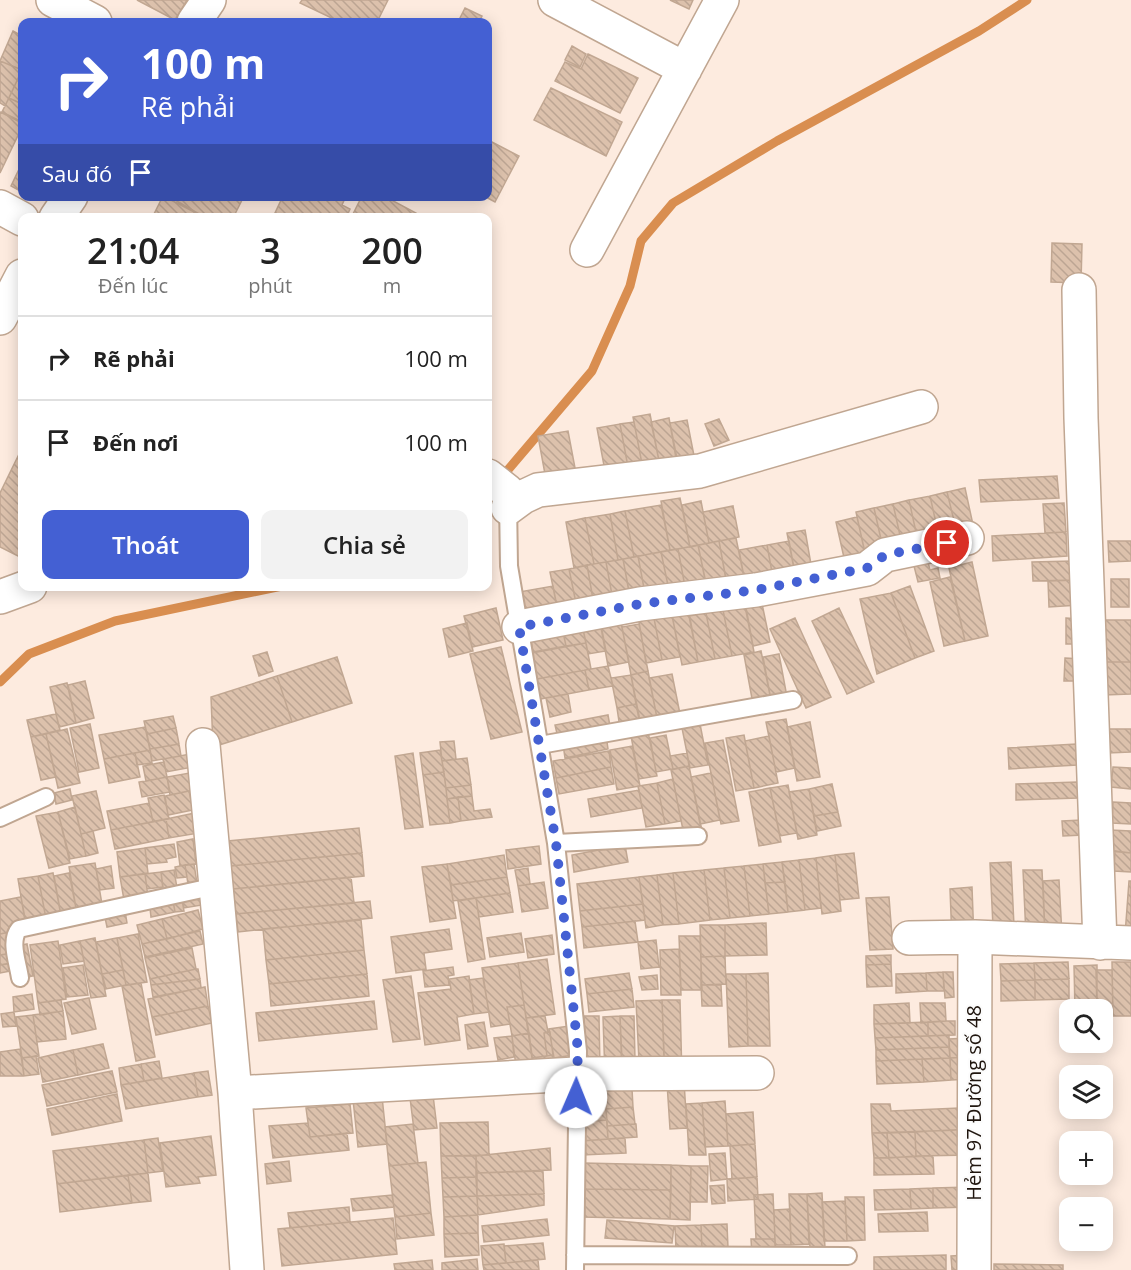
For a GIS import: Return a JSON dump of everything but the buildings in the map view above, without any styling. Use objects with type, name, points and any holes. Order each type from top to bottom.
[{"type":"street","points":[[54,0],[88,18]]},
{"type":"street","points":[[197,18],[209,0]]},
{"type":"street","points":[[555,0],[685,69]]},
{"type":"street","points":[[587,250],[722,0]]},
{"type":"street","points":[[0,207],[18,217]]},
{"type":"street","points":[[0,318],[18,284]]},
{"type":"street","points":[[909,938],[975,937],[1116,943],[1081,417],[1079,290]]},
{"type":"street","points":[[501,492],[523,497],[538,490],[700,471],[921,407]]},
{"type":"street","points":[[519,627],[640,604],[756,590],[867,568],[885,555],[967,538]]},
{"type":"street","points":[[0,597],[18,590]]},
{"type":"street","points":[[203,745],[235,1093],[247,1270]]},
{"type":"street","name":"Hẻm 97 Đường số 48","points":[[974,1270],[975,937]]},
{"type":"street","points":[[235,1093],[576,1074],[757,1073]]},
{"type":"lane","points":[[501,492],[509,566],[556,843],[578,1051],[575,1263],[848,1257]]},
{"type":"lane","points":[[540,745],[793,700]]},
{"type":"lane","points":[[0,818],[46,797]]},
{"type":"lane","points":[[556,843],[698,836]]},
{"type":"lane","points":[[20,978],[14,944],[14,935],[19,929],[216,886]]},
{"type":"waterway","points":[[501,478],[592,371],[630,286],[641,241],[673,203],[777,141],[979,31],[1027,0]]},
{"type":"waterway","points":[[0,682],[29,654],[115,621],[258,591]]},
{"type":"route","points":[[576,1097],[578,1051],[556,843],[519,627],[640,604],[756,590],[867,568],[885,555],[947,543]]}]
